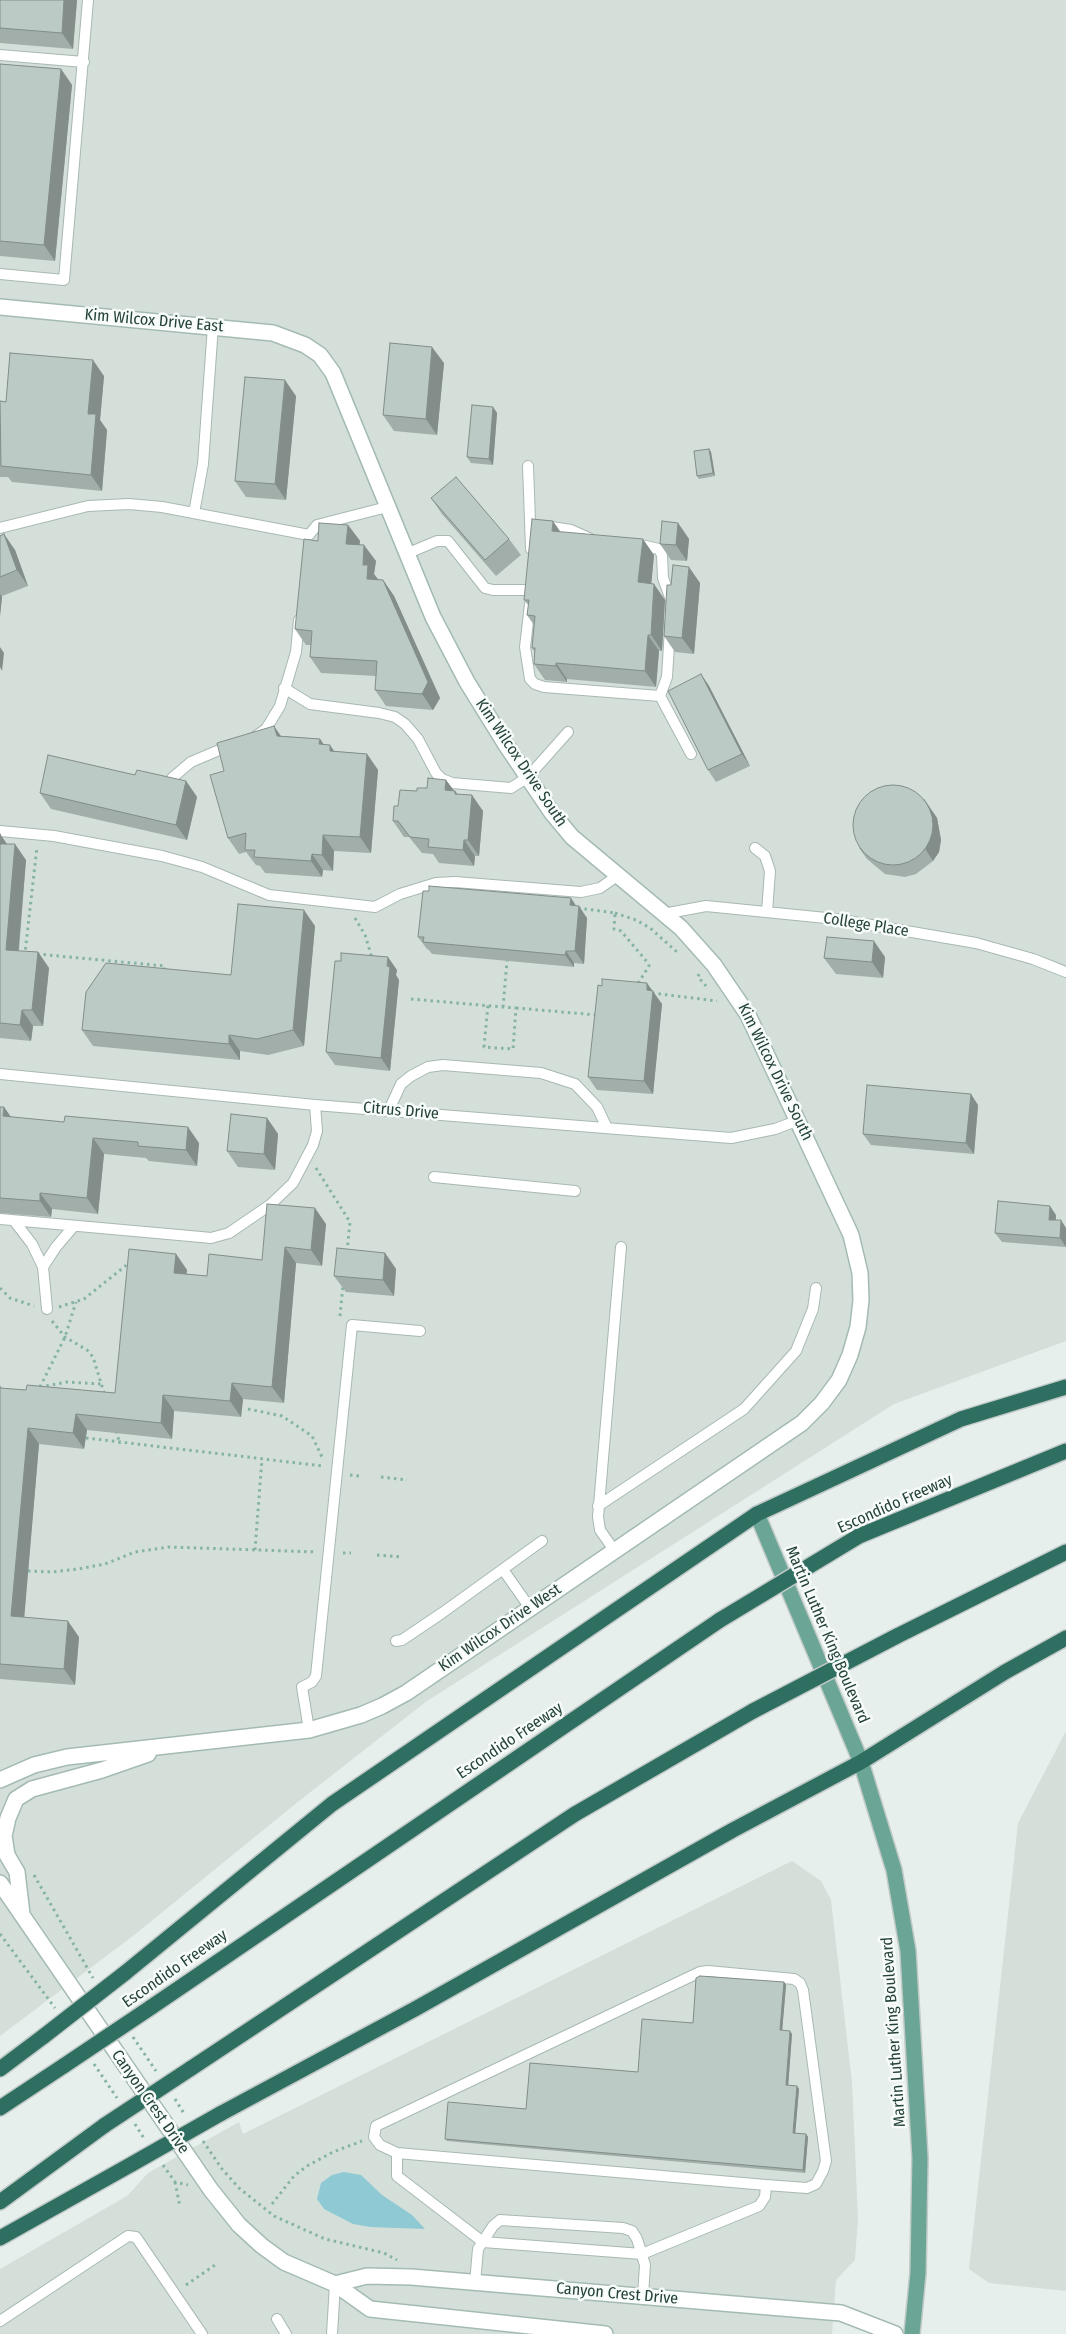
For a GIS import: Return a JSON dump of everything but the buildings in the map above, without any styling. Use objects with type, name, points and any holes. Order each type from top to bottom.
[{"type":"highway","points":[[0,2069],[125,1973],[332,1804],[757,1514],[961,1419],[1066,1387]]},
{"type":"highway","name":"Escondido Freeway","points":[[0,2108],[720,1620],[859,1536],[1066,1451]]},
{"type":"highway","points":[[0,2202],[105,2125],[575,1814],[753,1711],[897,1636],[1066,1552]]},
{"type":"highway","points":[[0,2238],[733,1830],[861,1762],[1006,1672],[1066,1638]]},
{"type":"main road","name":"Martin Luther King Boulevard","points":[[757,1514],[861,1762],[894,1870],[908,1951],[920,2158],[918,2273],[912,2334]]},
{"type":"street","name":"Kim Wilcox Drive East","points":[[0,307],[273,333],[305,345]]},
{"type":"street","name":"Kim Wilcox Drive South","points":[[305,345],[320,355],[333,373],[433,617],[467,682],[528,777],[552,813],[572,837],[681,928],[730,985],[748,1014],[851,1235],[860,1273]]},
{"type":"street","name":"Kim Wilcox Drive West","points":[[0,1780],[34,1765],[66,1757],[309,1730],[354,1718],[406,1693],[802,1423],[822,1404],[839,1380],[850,1355],[858,1327],[861,1300],[860,1273]]},
{"type":"street","points":[[23,1918],[17,1872],[7,1855],[4,1836],[8,1818],[16,1799],[32,1789],[102,1770],[169,1746]]},
{"type":"street","name":"Canyon Crest Drive","points":[[0,1883],[211,2190],[239,2225],[262,2246],[284,2262],[335,2284],[370,2309],[605,2334]]},
{"type":"street","points":[[0,1898],[23,1918]]},
{"type":"street","name":"Canyon Crest Drive","points":[[335,2284],[367,2276],[643,2296],[841,2313],[895,2334]]},
{"type":"lane","points":[[0,274],[64,280],[88,0]]},
{"type":"lane","points":[[0,55],[84,62]]},
{"type":"lane","points":[[194,513],[203,464],[213,326]]},
{"type":"lane","points":[[528,466],[531,563]]},
{"type":"lane","points":[[0,528],[88,506],[128,504],[194,513],[308,538],[317,525],[387,507]]},
{"type":"lane","points":[[530,524],[571,530],[586,538],[600,539]]},
{"type":"lane","points":[[406,554],[437,541],[448,541],[485,588],[493,590],[530,585],[525,647],[530,679],[535,684],[544,687],[660,696]]},
{"type":"lane","points":[[626,543],[659,549],[662,555],[663,578],[672,597],[667,677],[660,696],[691,754]]},
{"type":"lane","points":[[172,778],[191,762],[209,752],[246,742],[266,728],[276,715],[296,652],[301,606]]},
{"type":"lane","points":[[284,688],[310,704],[379,713],[395,717],[418,739],[436,772],[442,779],[452,783],[511,788],[528,777],[568,732]]},
{"type":"lane","points":[[0,831],[38,835],[162,856],[202,867],[269,895],[376,908],[400,894],[436,883],[455,882],[582,892],[600,888],[617,876]]},
{"type":"lane","points":[[755,848],[765,856],[770,871],[767,912]]},
{"type":"lane","name":"College Place","points":[[662,914],[706,906],[836,919],[976,944],[1033,959],[1066,972]]},
{"type":"lane","points":[[389,1110],[401,1084],[428,1067],[443,1065],[541,1073],[575,1084],[597,1107],[608,1128]]},
{"type":"lane","name":"Citrus Drive","points":[[0,1074],[315,1105],[731,1138],[775,1129],[799,1120]]},
{"type":"lane","points":[[0,1220],[212,1238],[229,1234],[276,1200],[293,1183],[306,1160],[317,1132],[315,1105]]},
{"type":"lane","points":[[434,1178],[575,1191]]},
{"type":"lane","points":[[15,1222],[32,1244],[44,1267],[47,1309]]},
{"type":"lane","points":[[44,1267],[56,1247],[73,1227]]},
{"type":"lane","points":[[614,1550],[600,1530],[598,1506],[621,1247]]},
{"type":"lane","points":[[598,1506],[744,1409],[796,1351],[813,1309],[816,1288]]},
{"type":"lane","points":[[309,1730],[302,1687],[312,1682],[316,1676],[352,1325],[420,1331]]},
{"type":"lane","points":[[396,1641],[402,1640],[504,1571],[542,1541]]},
{"type":"lane","points":[[504,1571],[530,1608]]},
{"type":"lane","points":[[700,1972],[794,1979],[800,1983],[803,1990],[826,2161],[816,2184],[807,2188],[397,2153],[380,2145],[374,2137],[376,2126],[700,1972]]},
{"type":"lane","points":[[397,2153],[397,2176],[483,2242],[642,2254],[758,2206],[765,2197],[766,2185]]},
{"type":"lane","points":[[475,2283],[478,2249],[493,2226],[500,2220],[614,2228],[632,2231],[637,2239],[645,2264],[643,2296]]},
{"type":"lane","points":[[0,2321],[128,2236],[136,2237],[202,2334]]},
{"type":"lane","points":[[332,2334],[335,2284]]},
{"type":"lane","points":[[277,2319],[286,2334]]},
{"type":"path","points":[[38,835],[25,953],[165,966],[164,981]]},
{"type":"path","points":[[347,904],[364,935],[374,966]]},
{"type":"path","points":[[570,908],[615,913],[636,920],[650,928],[682,956]]},
{"type":"path","points":[[615,913],[614,929],[621,931],[649,966],[637,984],[637,991]]},
{"type":"path","points":[[503,1007],[507,961]]},
{"type":"path","points":[[694,969],[708,989]]},
{"type":"path","points":[[646,992],[718,1002],[713,996]]},
{"type":"path","points":[[411,999],[597,1016]]},
{"type":"path","points":[[488,1006],[484,1047],[513,1049],[516,1008]]},
{"type":"path","points":[[306,1160],[317,1169],[350,1222],[346,1257]]},
{"type":"path","points":[[0,1288],[10,1298],[43,1310],[84,1299],[131,1262]]},
{"type":"path","points":[[40,1387],[65,1337],[76,1301]]},
{"type":"path","points":[[47,1309],[58,1331],[93,1356],[107,1401]]},
{"type":"path","points":[[32,1389],[68,1382],[102,1384]]},
{"type":"path","points":[[86,1438],[120,1444],[327,1466],[312,1436],[282,1416],[248,1409]]},
{"type":"path","points":[[115,1427],[120,1444]]},
{"type":"path","points":[[256,1550],[262,1459]]},
{"type":"path","points":[[380,1478],[407,1480]]},
{"type":"path","points":[[28,1571],[51,1572],[78,1569],[105,1564],[135,1552],[169,1547],[351,1553]]},
{"type":"path","points":[[377,1555],[402,1557]]},
{"type":"path","points":[[32,1871],[94,1979]]},
{"type":"path","points":[[0,1934],[58,2011]]},
{"type":"path","points":[[132,2036],[159,2077]]},
{"type":"path","points":[[91,2060],[119,2101]]},
{"type":"path","points":[[170,2093],[187,2117]]},
{"type":"path","points":[[130,2117],[147,2142]]},
{"type":"path","points":[[198,2134],[222,2169],[239,2188],[274,2216],[325,2239],[384,2253],[401,2262]]},
{"type":"path","points":[[272,2204],[294,2176],[307,2166],[333,2152],[374,2137]]},
{"type":"path","points":[[158,2158],[175,2182],[180,2207]]},
{"type":"path","points":[[175,2182],[211,2190]]},
{"type":"path","points":[[186,2285],[218,2263]]},
{"type":"shaded area","points":[[0,0],[1066,0],[1066,1341],[894,1404],[427,1701],[299,1801],[133,1936],[0,2036]]},
{"type":"shaded area","points":[[1066,1731],[1066,2291],[989,2283],[969,2269],[1018,1823]]},
{"type":"shaded area","points":[[792,1861],[821,1881],[831,1900],[852,2082],[858,2218],[855,2260],[836,2280],[832,2334],[0,2334],[0,2269],[127,2196],[148,2173],[239,2122],[243,2134]]},
{"type":"water","points":[[344,2172],[361,2175],[382,2195],[412,2215],[425,2229],[370,2227],[353,2224],[324,2209],[317,2199],[321,2183],[332,2175]]}]
